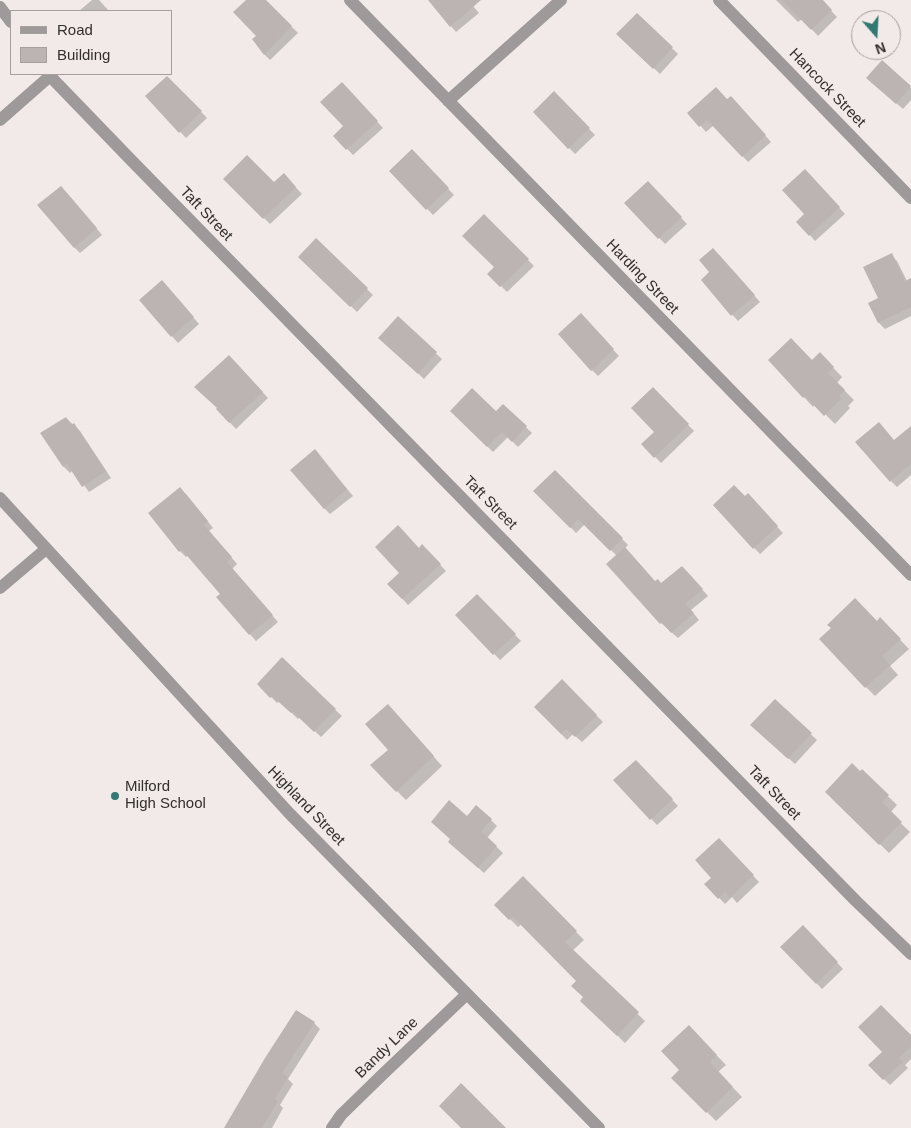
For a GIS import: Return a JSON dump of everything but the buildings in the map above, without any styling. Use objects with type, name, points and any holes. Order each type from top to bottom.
[{"type":"street","name":"Harding Street","points":[[350,0],[911,575]]},
{"type":"street","points":[[448,101],[561,0]]},
{"type":"street","name":"Hancock Street","points":[[719,0],[911,198]]},
{"type":"street","points":[[0,7],[10,21]]},
{"type":"street","points":[[0,120],[49,75]]},
{"type":"street","name":"Taft Street","points":[[49,75],[842,887],[911,954]]},
{"type":"street","name":"Highland Street","points":[[0,498],[290,814],[599,1128]]},
{"type":"street","points":[[0,588],[46,549]]},
{"type":"street","name":"Bandy Lane","points":[[332,1128],[341,1115],[374,1082],[468,994]]},
{"type":"place","name":"Milford High School","points":[[115,796]]}]
